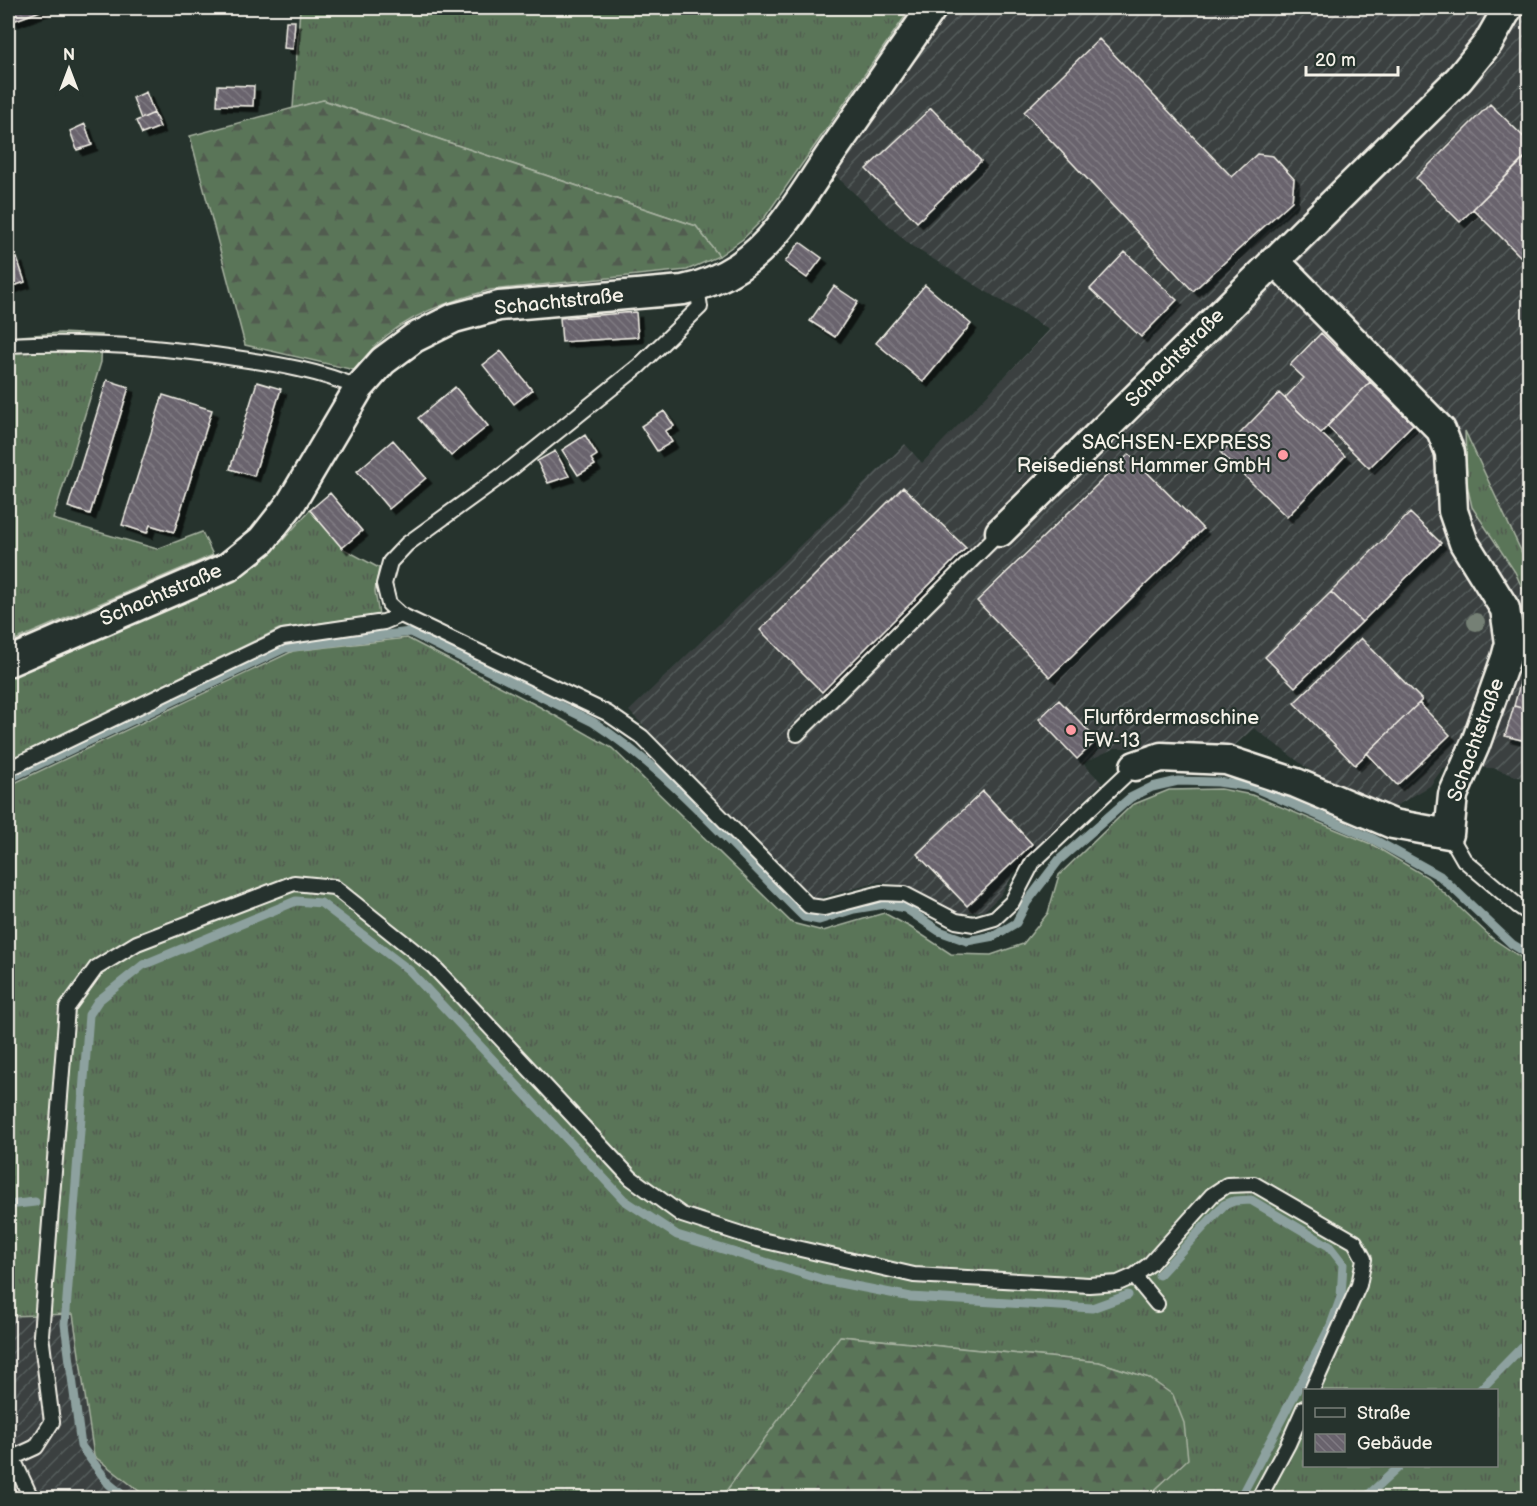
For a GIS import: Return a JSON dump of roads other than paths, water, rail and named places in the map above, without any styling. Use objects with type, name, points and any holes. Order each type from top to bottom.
[{"type":"street","name":"Schachtstraße","points":[[8,662],[228,567],[262,540],[291,503],[360,388],[383,361],[414,338],[454,318],[499,306],[697,287],[739,267],[767,241],[793,209],[932,8]]},
{"type":"street","name":"Schachtstraße","points":[[1000,532],[1459,79],[1488,43],[1508,8]]},
{"type":"street","name":"Schachtstraße","points":[[1274,260],[1441,430],[1450,453],[1453,511],[1464,543],[1505,609],[1510,643],[1475,745],[1453,795],[1449,834]]},
{"type":"street","points":[[1135,766],[1161,757],[1226,760],[1296,783],[1393,824],[1449,834]]},
{"type":"lane","points":[[697,287],[700,307],[639,366],[512,468],[407,544],[390,562],[384,584],[389,604],[401,615],[607,713],[642,737],[809,906],[824,908],[881,893],[904,894],[956,921],[974,924],[995,918],[1012,902],[1033,862],[1135,766]]},
{"type":"lane","points":[[8,345],[62,342],[119,344],[208,354],[275,364],[339,379],[360,388]]},
{"type":"lane","points":[[797,734],[1000,532]]},
{"type":"lane","points":[[8,769],[283,637],[384,622],[401,615]]},
{"type":"lane","points":[[1449,834],[1464,860],[1530,914]]},
{"type":"lane","points":[[31,1498],[10,1453],[36,1447],[52,1422],[41,1335],[67,1008],[96,968],[137,943],[294,883],[334,887],[433,966],[631,1178],[682,1215],[757,1239],[914,1275],[1089,1285],[1118,1283],[1134,1276],[1150,1264],[1212,1194],[1227,1185],[1254,1184],[1355,1242],[1364,1259],[1359,1285],[1312,1389]]},
{"type":"lane","points":[[1134,1276],[1157,1304]]},
{"type":"lane","points":[[1259,1498],[1303,1412]]},
{"type":"waterway","points":[[8,779],[285,648],[410,632],[593,722],[650,765],[677,789],[804,917],[819,920],[854,909],[885,904],[905,908],[939,931],[967,941],[994,936],[1016,923],[1027,902],[1059,860],[1130,798],[1152,787],[1178,781],[1218,782],[1253,787],[1373,839],[1440,876],[1512,944],[1530,955]]},
{"type":"waterway","points":[[126,1498],[109,1484],[81,1446],[65,1324],[89,1015],[98,1001],[143,965],[296,901],[321,903],[409,970],[624,1200],[677,1235],[824,1280],[911,1297],[1092,1308],[1128,1295]]},
{"type":"waterway","points":[[1159,1275],[1224,1205],[1234,1201],[1251,1200],[1329,1246],[1343,1264],[1341,1297],[1331,1325],[1240,1498]]},
{"type":"waterway","points":[[8,1205],[35,1202]]},
{"type":"waterway","points":[[1481,1389],[1530,1339]]},
{"type":"waterway","points":[[1365,1498],[1399,1467]]},
{"type":"place","name":"SACHSEN-EXPRESS Reisedienst Hammer GmbH","points":[[1283,455]]},
{"type":"place","name":"Flurfördermaschine FW-13","points":[[1071,730]]}]
